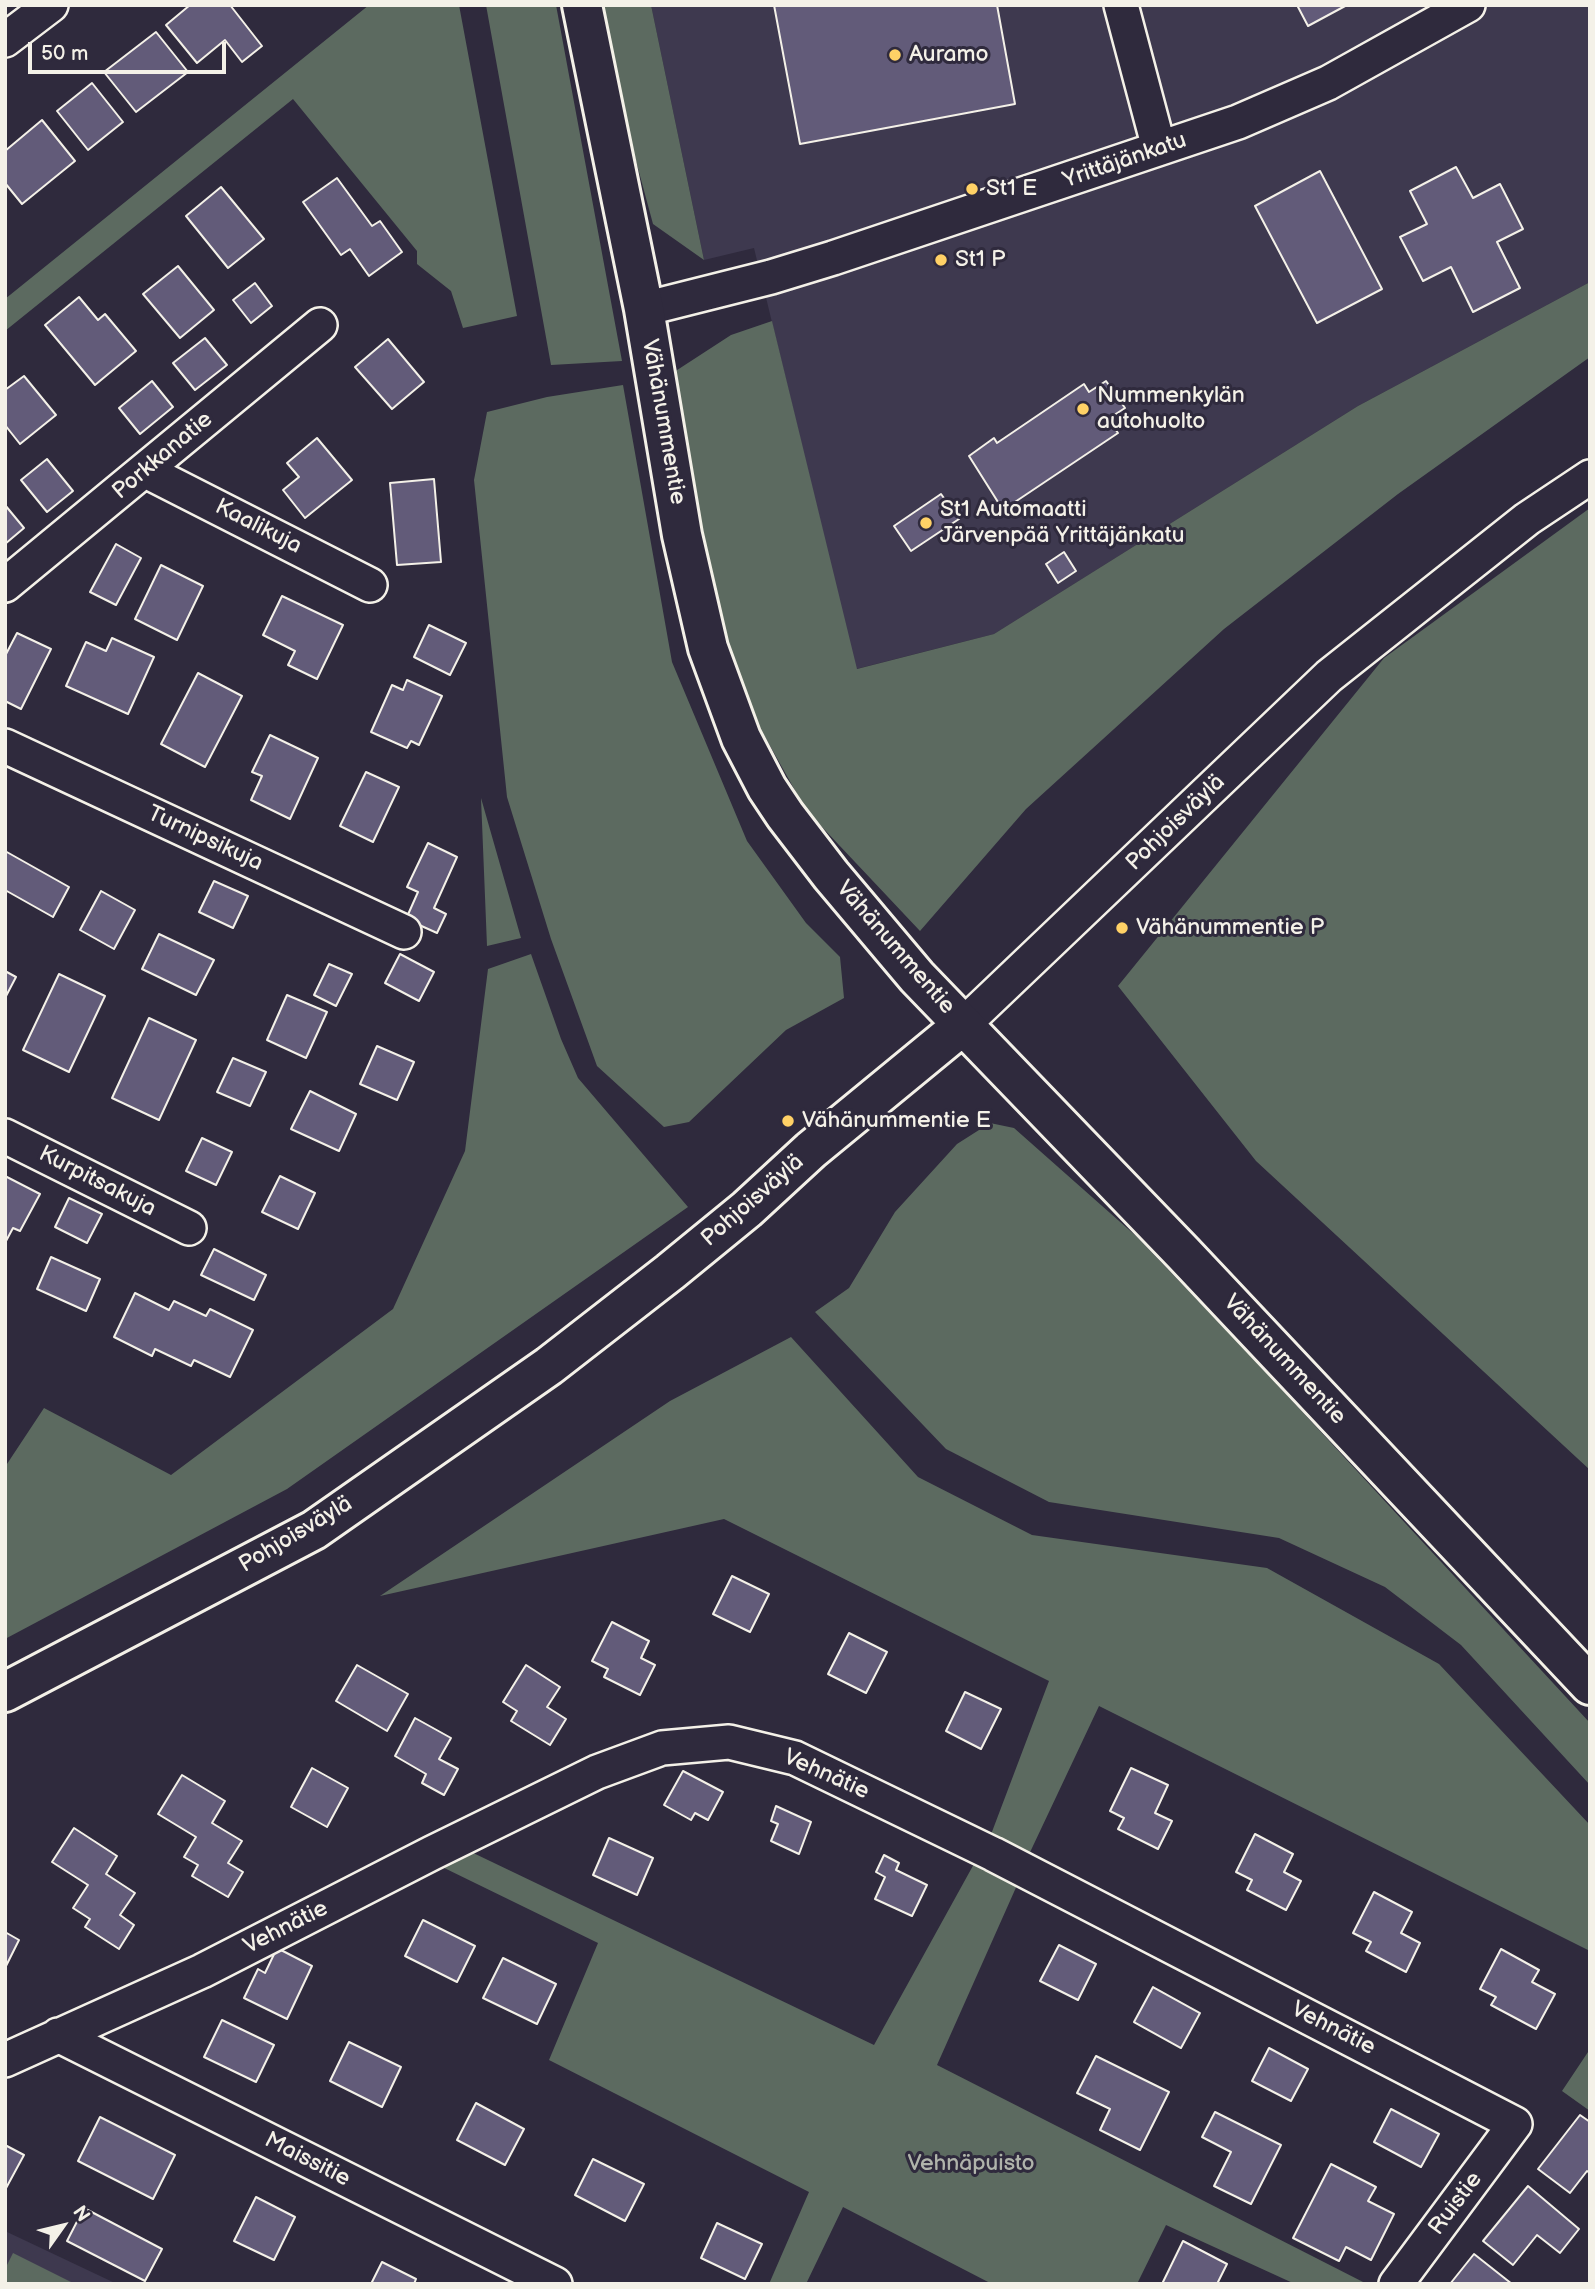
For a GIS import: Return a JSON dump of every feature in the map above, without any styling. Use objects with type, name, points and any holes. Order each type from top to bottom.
[{"type":"main road","name":"Vähänummentie","points":[[582,5],[644,309],[682,535],[708,648],[741,738],[785,815],[831,875],[917,977],[1183,1253],[1590,1685]]},
{"type":"main road","name":"Pohjoisväylä","points":[[5,1692],[314,1530],[550,1366],[747,1209],[811,1150],[963,1025]]},
{"type":"street","points":[[5,40],[51,5]]},
{"type":"street","points":[[1121,5],[1159,148]]},
{"type":"street","name":"Yrittäjänkatu","points":[[644,309],[833,258],[1238,122],[1328,83],[1468,5]]},
{"type":"street","name":"Porkkanatie","points":[[5,585],[320,325]]},
{"type":"street","name":"Kaalikuja","points":[[146,471],[370,584]]},
{"type":"street","name":"Pohjoisväylä","points":[[963,1025],[1329,676],[1527,519],[1590,477]]},
{"type":"street","name":"Turnipsikuja","points":[[5,746],[404,932]]},
{"type":"street","name":"Kurpitsakuja","points":[[5,1136],[189,1228]]},
{"type":"street","name":"Vehnätie","points":[[5,2060],[202,1971],[597,1772],[662,1748],[729,1742],[795,1758],[993,1854],[1515,2124]]},
{"type":"street","name":"Maissitie","points":[[58,2035],[555,2284]]},
{"type":"street","name":"Ruistie","points":[[1396,2284],[1515,2124]]},
{"type":"shaded area","points":[[651,5],[1590,5],[1590,282],[1358,406],[994,634],[856,669],[754,248],[704,260]]},
{"type":"shaded area","points":[[5,2231],[117,2284],[5,2284]]},
{"type":"green space","points":[[369,5],[459,5],[517,316],[463,328],[451,291],[417,264],[417,251],[293,99],[5,331],[5,299]]},
{"type":"green space","points":[[486,5],[556,5],[622,361],[551,365]]},
{"type":"green space","points":[[594,5],[651,5],[704,260],[653,224]]},
{"type":"green space","points":[[1590,282],[1590,357],[1398,494],[1224,629],[1026,809],[920,931],[806,810],[732,678],[671,374],[731,335],[772,321],[857,669],[994,634],[1358,406]]},
{"type":"green space","points":[[623,385],[672,662],[747,841],[806,923],[840,957],[844,998],[786,1030],[689,1122],[664,1127],[597,1066],[551,939],[507,797],[474,480],[487,412],[547,397]]},
{"type":"green space","points":[[1590,508],[1590,1470],[1256,1161],[1118,986],[1384,658]]},
{"type":"green space","points":[[481,798],[521,938],[487,946]]},
{"type":"green space","points":[[531,954],[578,1078],[688,1207],[287,1489],[5,1639],[5,1467],[44,1408],[171,1475],[393,1309],[465,1151],[488,969]]},
{"type":"green space","points":[[990,1123],[1014,1128],[1136,1236],[1590,1723],[1590,1785],[1461,1645],[1385,1587],[1279,1538],[1049,1502],[946,1449],[815,1312],[849,1288],[895,1212],[957,1144]]},
{"type":"green space","points":[[791,1337],[918,1477],[1032,1535],[1267,1568],[1439,1664],[1590,1825],[1590,1951],[1099,1706],[1024,1865],[987,1845],[1049,1681],[724,1519],[380,1596],[670,1401]]},
{"type":"green space","name":"Vehnäpuisto","points":[[467,1850],[874,2045],[980,1853],[1022,1874],[937,2065],[1367,2284],[1295,2284],[1166,2225],[1137,2284],[992,2284],[843,2207],[806,2284],[769,2284],[809,2192],[549,2060],[598,1943],[434,1863]]},
{"type":"green space","points":[[1590,2049],[1590,2111],[1562,2091]]},
{"type":"green space","points":[[13,2253],[75,2284],[5,2284],[5,2269]]},
{"type":"building","points":[[190,5],[230,5],[262,46],[242,62],[225,40],[197,63],[166,25]]},
{"type":"building","name":"Auramo","points":[[774,5],[997,5],[1015,104],[800,144]]},
{"type":"building","points":[[1297,5],[1347,5],[1308,26]]},
{"type":"building","points":[[156,32],[188,72],[136,112],[104,72]]},
{"type":"building","points":[[92,83],[123,122],[88,150],[57,111]]},
{"type":"building","points":[[42,120],[75,161],[22,204],[5,183],[5,151]]},
{"type":"building","points":[[1456,167],[1473,198],[1500,184],[1523,229],[1497,242],[1520,288],[1473,312],[1451,267],[1423,281],[1400,237],[1427,224],[1410,191]]},
{"type":"building","points":[[1320,171],[1382,289],[1317,323],[1255,206]]},
{"type":"building","points":[[337,178],[372,226],[380,221],[402,252],[369,276],[350,249],[341,255],[303,202]]},
{"type":"building","points":[[221,187],[264,239],[228,268],[186,216]]},
{"type":"building","points":[[178,266],[214,310],[180,338],[143,294]]},
{"type":"building","points":[[255,283],[272,306],[251,323],[233,300]]},
{"type":"building","points":[[79,297],[98,320],[105,314],[136,351],[95,385],[45,325]]},
{"type":"building","points":[[205,338],[227,365],[195,390],[173,363]]},
{"type":"building","points":[[388,339],[424,382],[392,409],[355,367]]},
{"type":"building","points":[[24,376],[56,415],[20,444],[5,425],[5,390]]},
{"type":"building","points":[[152,381],[173,407],[140,434],[119,408]]},
{"type":"building","points":[[1106,381],[1125,408],[1108,419],[1118,433],[1003,510],[969,456],[994,438],[997,443],[1084,384],[1089,392]]},
{"type":"building","points":[[317,438],[352,480],[305,518],[283,490],[299,477],[287,463]]},
{"type":"building","points":[[47,459],[73,491],[47,512],[21,480]]},
{"type":"building","points":[[434,479],[441,562],[397,565],[390,483]]},
{"type":"building","name":"St1 Automaatti Järvenpää Yrittäjänkatu","points":[[941,494],[959,519],[911,551],[894,526]]},
{"type":"building","points":[[5,505],[24,528],[5,544]]},
{"type":"building","points":[[116,544],[141,558],[116,605],[90,592]]},
{"type":"building","points":[[1064,552],[1076,571],[1058,583],[1046,564]]},
{"type":"building","points":[[161,565],[203,586],[177,640],[135,619]]},
{"type":"building","points":[[282,596],[343,625],[317,679],[288,665],[295,651],[263,635]]},
{"type":"building","points":[[429,625],[466,643],[450,675],[414,657]]},
{"type":"building","points":[[17,633],[51,649],[21,709],[5,701],[5,656]]},
{"type":"building","points":[[112,638],[154,657],[128,714],[66,686],[86,642],[106,651]]},
{"type":"building","points":[[198,673],[242,696],[205,767],[161,744]]},
{"type":"building","points":[[407,680],[442,696],[419,745],[411,741],[407,748],[371,732],[392,685],[403,690]]},
{"type":"building","points":[[270,735],[318,758],[290,819],[251,800],[262,776],[252,772]]},
{"type":"building","points":[[366,772],[399,787],[373,842],[340,826]]},
{"type":"building","points":[[428,843],[457,857],[434,908],[446,914],[437,933],[406,919],[418,892],[407,887]]},
{"type":"building","points":[[5,851],[69,887],[53,917],[5,890]]},
{"type":"building","points":[[214,881],[248,896],[233,928],[199,912]]},
{"type":"building","points":[[101,891],[135,910],[114,949],[80,930]]},
{"type":"building","points":[[159,934],[214,960],[196,995],[142,969]]},
{"type":"building","points":[[400,954],[434,972],[419,1001],[385,983]]},
{"type":"building","points":[[329,964],[352,974],[336,1006],[314,995]]},
{"type":"building","points":[[5,971],[16,977],[5,998]]},
{"type":"building","points":[[59,974],[105,996],[69,1072],[23,1050]]},
{"type":"building","points":[[287,995],[327,1012],[306,1058],[267,1040]]},
{"type":"building","points":[[149,1018],[196,1040],[159,1120],[112,1098]]},
{"type":"building","points":[[377,1046],[414,1062],[397,1100],[360,1084]]},
{"type":"building","points":[[233,1058],[266,1072],[250,1106],[217,1092]]},
{"type":"building","points":[[310,1091],[356,1114],[339,1151],[291,1129]]},
{"type":"building","points":[[202,1138],[232,1152],[216,1185],[186,1171]]},
{"type":"building","points":[[5,1176],[40,1194],[20,1231],[13,1228],[6,1241]]},
{"type":"building","points":[[280,1176],[315,1193],[298,1229],[262,1212]]},
{"type":"building","points":[[69,1198],[102,1214],[87,1243],[55,1227]]},
{"type":"building","points":[[214,1249],[266,1275],[254,1300],[201,1275]]},
{"type":"building","points":[[51,1257],[100,1279],[86,1311],[37,1289]]},
{"type":"building","points":[[135,1293],[169,1310],[174,1301],[206,1316],[210,1309],[253,1330],[230,1377],[194,1360],[191,1366],[155,1349],[152,1356],[114,1337]]},
{"type":"building","points":[[732,1576],[769,1594],[750,1632],[713,1614]]},
{"type":"building","points":[[612,1622],[649,1641],[641,1658],[655,1665],[640,1695],[604,1677],[608,1669],[592,1661]]},
{"type":"building","points":[[849,1633],[887,1652],[866,1693],[828,1674]]},
{"type":"building","points":[[357,1665],[408,1694],[387,1731],[336,1701]]},
{"type":"building","points":[[526,1665],[560,1687],[547,1707],[566,1719],[550,1745],[511,1721],[517,1711],[503,1702]]},
{"type":"building","points":[[965,1692],[1001,1709],[981,1749],[946,1731]]},
{"type":"building","points":[[415,1718],[451,1738],[439,1759],[458,1769],[444,1795],[422,1783],[426,1774],[395,1756]]},
{"type":"building","points":[[312,1768],[348,1788],[327,1827],[291,1807]]},
{"type":"building","points":[[1131,1768],[1168,1785],[1155,1813],[1172,1821],[1158,1849],[1118,1829],[1124,1818],[1110,1811]]},
{"type":"building","points":[[683,1771],[723,1792],[708,1820],[695,1813],[691,1820],[664,1805]]},
{"type":"building","points":[[182,1775],[225,1801],[212,1823],[242,1841],[228,1863],[243,1872],[228,1897],[192,1876],[198,1865],[184,1857],[196,1837],[158,1814]]},
{"type":"building","points":[[776,1806],[811,1822],[799,1854],[771,1841],[778,1824],[771,1821]]},
{"type":"building","points":[[74,1828],[117,1856],[106,1874],[135,1893],[120,1915],[134,1925],[119,1949],[85,1927],[90,1919],[73,1908],[88,1885],[52,1862]]},
{"type":"building","points":[[1255,1834],[1293,1854],[1284,1872],[1301,1881],[1286,1910],[1247,1890],[1252,1880],[1236,1872]]},
{"type":"building","points":[[609,1838],[653,1858],[637,1895],[593,1875]]},
{"type":"building","points":[[884,1855],[899,1863],[896,1870],[927,1885],[912,1916],[875,1899],[885,1877],[876,1872]]},
{"type":"building","points":[[1374,1892],[1412,1912],[1401,1933],[1420,1943],[1406,1972],[1366,1951],[1371,1942],[1353,1933]]},
{"type":"building","points":[[423,1920],[475,1946],[457,1982],[405,1956]]},
{"type":"building","points":[[5,1932],[19,1940],[5,1968]]},
{"type":"building","points":[[1059,1945],[1096,1964],[1078,2000],[1040,1981]]},
{"type":"building","points":[[277,1948],[312,1966],[287,2019],[244,1998],[258,1969],[265,1973]]},
{"type":"building","points":[[1501,1949],[1539,1970],[1532,1982],[1555,1994],[1536,2029],[1491,2005],[1496,1997],[1480,1989]]},
{"type":"building","points":[[503,1958],[556,1984],[537,2024],[483,1998]]},
{"type":"building","points":[[1153,1987],[1200,2013],[1181,2048],[1134,2022]]},
{"type":"building","points":[[222,2020],[274,2045],[256,2082],[204,2057]]},
{"type":"building","points":[[349,2042],[401,2067],[382,2107],[330,2081]]},
{"type":"building","points":[[1269,2048],[1308,2069],[1291,2101],[1252,2081]]},
{"type":"building","points":[[1096,2056],[1169,2092],[1140,2150],[1100,2130],[1110,2109],[1077,2093]]},
{"type":"building","points":[[476,2103],[524,2129],[505,2165],[457,2140]]},
{"type":"building","points":[[1391,2109],[1439,2134],[1421,2167],[1374,2142]]},
{"type":"building","points":[[1215,2112],[1281,2145],[1251,2204],[1214,2186],[1231,2152],[1202,2137]]},
{"type":"building","points":[[1580,2115],[1590,2122],[1590,2173],[1587,2171],[1570,2193],[1538,2169]]},
{"type":"building","points":[[100,2117],[175,2155],[153,2199],[78,2161]]},
{"type":"building","points":[[5,2145],[24,2155],[5,2190]]},
{"type":"building","points":[[593,2159],[644,2184],[625,2221],[575,2195]]},
{"type":"building","points":[[1331,2164],[1376,2187],[1368,2201],[1394,2214],[1371,2260],[1346,2247],[1339,2261],[1293,2238]]},
{"type":"building","points":[[1528,2186],[1579,2229],[1560,2253],[1537,2235],[1513,2265],[1483,2241]]},
{"type":"building","points":[[256,2197],[295,2217],[274,2260],[234,2241]]},
{"type":"building","points":[[84,2208],[162,2249],[145,2281],[67,2241]]},
{"type":"building","points":[[717,2223],[762,2244],[745,2279],[701,2258]]},
{"type":"building","points":[[1183,2241],[1227,2264],[1217,2284],[1162,2284]]},
{"type":"building","points":[[1474,2254],[1512,2284],[1450,2284]]},
{"type":"building","points":[[382,2262],[416,2279],[414,2284],[371,2284]]},
{"type":"place","name":"Auramo","points":[[895,55]]},
{"type":"place","name":"St1 E","points":[[972,189]]},
{"type":"place","name":"St1 P","points":[[941,260]]},
{"type":"place","name":"Nummenkylän autohuolto","points":[[1083,409]]},
{"type":"place","name":"St1 Automaatti Järvenpää Yrittäjänkatu","points":[[926,523]]},
{"type":"place","name":"Vähänummentie P","points":[[1122,928]]},
{"type":"place","name":"Vähänummentie E","points":[[788,1121]]}]
